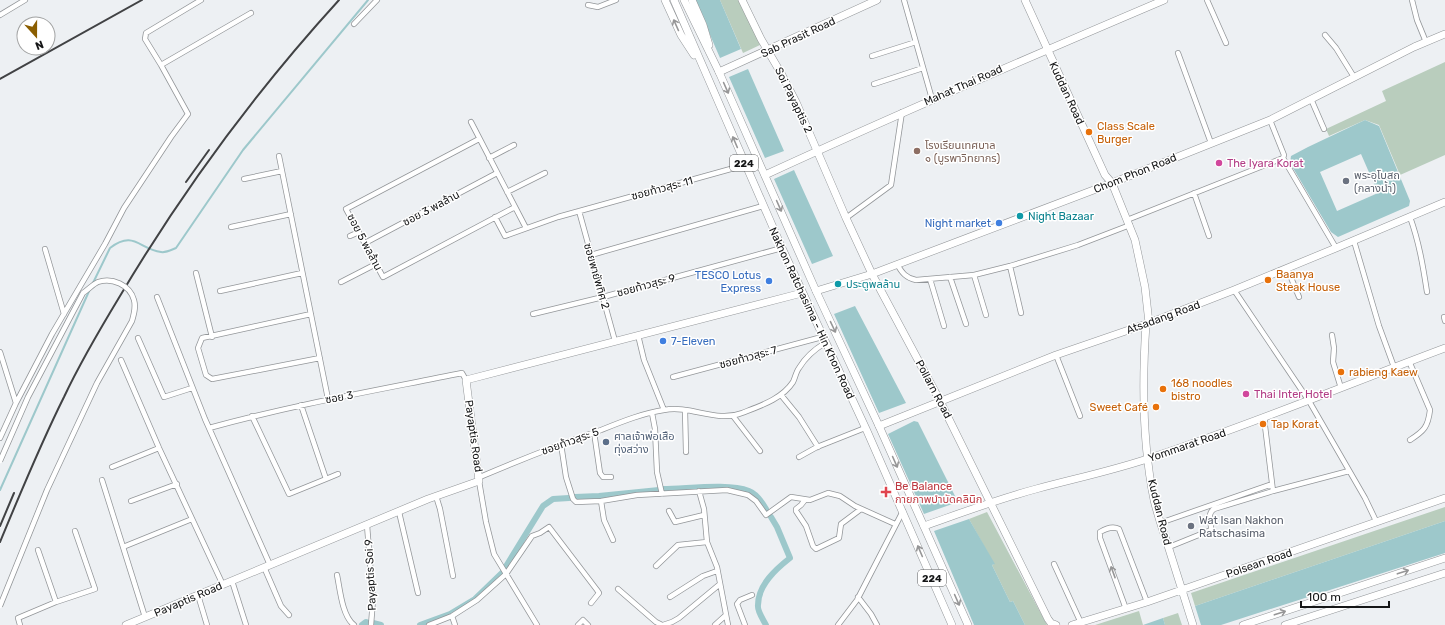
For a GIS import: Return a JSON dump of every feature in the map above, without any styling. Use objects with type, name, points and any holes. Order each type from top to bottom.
[{"type":"street","points":[[0,15],[25,0]]},
{"type":"street","points":[[0,438],[16,403],[52,334],[124,208],[188,114],[145,39],[146,33],[201,0]]},
{"type":"street","points":[[354,24],[377,0]]},
{"type":"street","points":[[588,5],[598,7],[616,0]]},
{"type":"street","points":[[665,0],[681,35],[703,70]]},
{"type":"street","name":"Nakhon Ratchasima - Hin Khon Road","points":[[674,0],[763,206],[823,340],[903,511],[952,625]]},
{"type":"street","points":[[684,0],[719,72],[816,291],[879,426],[968,625]]},
{"type":"street","points":[[692,0],[703,24],[715,64]]},
{"type":"street","name":"Soi Payaptis 2","points":[[742,0],[796,102],[817,151]]},
{"type":"street","name":"Sab Prasit Road","points":[[719,72],[877,0]]},
{"type":"street","points":[[904,0],[932,99]]},
{"type":"street","name":"Kuddan Road","points":[[1024,0],[1105,175],[1112,183],[1139,254],[1145,287],[1147,323],[1143,364],[1147,459],[1160,523],[1193,625]]},
{"type":"street","name":"Mahat Thai Road","points":[[765,175],[902,112],[1046,49],[1164,0]]},
{"type":"street","points":[[1207,0],[1226,43]]},
{"type":"street","points":[[1412,0],[1417,20],[1426,42]]},
{"type":"street","points":[[161,65],[251,13]]},
{"type":"street","name":"Chom Phon Road","points":[[802,293],[816,291],[872,274],[1112,183],[1270,120],[1354,77],[1445,34]]},
{"type":"street","points":[[1325,36],[1336,48],[1354,77]]},
{"type":"street","points":[[872,56],[916,42]]},
{"type":"street","points":[[1178,53],[1211,143]]},
{"type":"street","points":[[874,84],[923,68]]},
{"type":"street","points":[[1311,99],[1324,128]]},
{"type":"street","points":[[846,218],[891,185],[902,112]]},
{"type":"street","points":[[1270,120],[1284,155],[1283,158],[1336,248]]},
{"type":"street","points":[[471,122],[526,228]]},
{"type":"street","name":"ซอย 5 พลล้าน","points":[[480,139],[346,209],[383,277],[515,207]]},
{"type":"street","points":[[489,158],[514,145]]},
{"type":"street","name":"Pollarn Road","points":[[817,151],[872,274],[940,402],[1048,619],[1055,625]]},
{"type":"street","points":[[279,156],[328,399]]},
{"type":"street","points":[[897,264],[902,273],[909,279],[930,279],[974,275],[1010,266],[1078,245],[1194,194],[1283,158]]},
{"type":"street","name":"ซอยท้าวสุระ 11","points":[[495,217],[505,236],[579,211],[745,165]]},
{"type":"street","points":[[244,179],[282,171]]},
{"type":"street","name":"ซอย 3 พลล้าน","points":[[365,244],[497,173]]},
{"type":"street","points":[[507,192],[545,173]]},
{"type":"street","points":[[1194,194],[1209,236]]},
{"type":"street","name":"Atsadang Road","points":[[866,430],[1056,355],[1234,290],[1445,202]]},
{"type":"street","points":[[591,255],[763,206]]},
{"type":"street","name":"ซอยพายัพทิศ 2","points":[[579,211],[615,341]]},
{"type":"street","points":[[231,227],[291,214]]},
{"type":"street","points":[[1410,217],[1417,237],[1427,292]]},
{"type":"street","points":[[350,236],[359,232]]},
{"type":"street","points":[[1354,241],[1379,326],[1394,367]]},
{"type":"street","name":"ซอยท้าวสุระ 9","points":[[533,314],[603,297],[782,248]]},
{"type":"street","points":[[45,249],[64,314]]},
{"type":"street","points":[[341,282],[376,264]]},
{"type":"street","points":[[1010,266],[1021,313]]},
{"type":"street","points":[[1287,268],[1299,297]]},
{"type":"street","points":[[220,291],[302,272]]},
{"type":"street","points":[[196,273],[212,337]]},
{"type":"street","points":[[974,275],[986,315]]},
{"type":"street","points":[[950,277],[966,324]]},
{"type":"street","points":[[930,279],[944,326]]},
{"type":"street","points":[[0,462],[28,397],[83,293],[98,282],[107,281],[120,283],[128,288],[134,300],[135,311],[132,321],[97,383],[47,490],[0,606]]},
{"type":"street","points":[[1234,290],[1309,401],[1365,498],[1376,522]]},
{"type":"street","points":[[466,380],[802,293]]},
{"type":"street","points":[[157,297],[192,388],[267,566],[281,606],[289,615]]},
{"type":"street","points":[[311,314],[202,338],[198,348],[206,375],[212,379],[320,358]]},
{"type":"street","points":[[638,335],[644,360],[664,410]]},
{"type":"street","points":[[1332,335],[1334,348],[1333,362],[1341,388]]},
{"type":"street","points":[[138,338],[164,397],[192,388]]},
{"type":"street","name":"ซอยท้าวสุระ 7","points":[[674,377],[823,340]]},
{"type":"street","name":"ซอยท้าวสุระ 5","points":[[479,479],[561,444],[652,413],[676,409],[724,417],[733,416],[758,406],[781,395],[793,382],[798,368],[823,340]]},
{"type":"street","name":"Yommarat Road","points":[[912,531],[1035,489],[1097,474],[1147,459],[1265,418],[1445,348]]},
{"type":"street","points":[[0,352],[16,403]]},
{"type":"street","points":[[1056,355],[1080,416]]},
{"type":"street","points":[[121,360],[159,448],[223,585]]},
{"type":"street","points":[[1409,361],[1430,410],[1426,428],[1410,440]]},
{"type":"street","name":"ซอย 3","points":[[209,428],[252,416],[328,399],[462,373],[466,380]]},
{"type":"street","name":"Payaptis Road","points":[[126,625],[479,479],[466,380]]},
{"type":"street","points":[[781,395],[800,417],[818,447]]},
{"type":"street","points":[[301,405],[326,478]]},
{"type":"street","points":[[686,410],[686,452]]},
{"type":"street","points":[[652,413],[655,429],[657,472],[662,494]]},
{"type":"street","points":[[252,416],[289,494],[338,474]]},
{"type":"street","points":[[733,416],[760,451]]},
{"type":"street","points":[[1265,418],[1264,426],[1273,491]]},
{"type":"street","points":[[800,457],[818,447],[866,430]]},
{"type":"street","points":[[594,432],[600,473],[603,477],[611,477]]},
{"type":"street","points":[[561,444],[566,477],[573,499],[576,502],[601,501],[637,495],[727,490],[748,495],[756,501],[766,515],[791,497],[810,500],[828,492],[840,496],[861,508],[896,524]]},
{"type":"street","points":[[112,467],[159,448]]},
{"type":"street","points":[[1169,548],[1209,531],[1211,529],[1209,515],[1212,510],[1273,491],[1349,471]]},
{"type":"street","points":[[479,479],[486,522],[494,554],[537,625]]},
{"type":"street","points":[[102,480],[145,617]]},
{"type":"street","points":[[132,501],[177,484]]},
{"type":"street","points":[[1160,523],[1272,484]]},
{"type":"street","points":[[699,491],[704,514],[707,542],[718,571],[728,625]]},
{"type":"street","points":[[436,496],[453,576]]},
{"type":"street","name":"Polsean Road","points":[[1072,625],[1147,602],[1445,498]]},
{"type":"street","points":[[804,500],[801,505],[796,508],[796,511],[808,529],[813,546],[816,549],[839,538],[841,524],[861,508]]},
{"type":"street","points":[[601,501],[604,520],[613,540]]},
{"type":"street","points":[[669,511],[673,521],[675,522],[704,514]]},
{"type":"street","points":[[838,625],[858,597],[903,511]]},
{"type":"street","points":[[399,512],[418,593]]},
{"type":"street","points":[[123,547],[192,519]]},
{"type":"street","name":"Payaptis Soi 9","points":[[367,525],[373,600],[370,625]]},
{"type":"street","points":[[429,625],[452,616],[476,600],[506,574],[532,536],[540,533],[548,527],[597,590],[598,593],[591,603]]},
{"type":"street","points":[[1126,609],[1100,538],[1100,532],[1108,529],[1115,527],[1119,528],[1147,602]]},
{"type":"street","points":[[20,625],[18,618],[56,602],[94,589],[75,532]]},
{"type":"street","points":[[656,566],[678,544],[707,542]]},
{"type":"street","points":[[38,550],[56,602]]},
{"type":"street","points":[[1243,625],[1445,558]]},
{"type":"street","points":[[1054,564],[1081,623]]},
{"type":"street","points":[[670,597],[703,576],[718,571]]},
{"type":"street","points":[[1285,625],[1445,573]]},
{"type":"street","points":[[337,575],[346,615],[350,622],[354,625]]},
{"type":"street","points":[[232,581],[246,625]]},
{"type":"street","points":[[618,589],[656,622],[662,625],[679,618],[720,584]]},
{"type":"street","points":[[198,595],[207,625]]},
{"type":"street","points":[[745,625],[737,603],[740,600],[752,595]]},
{"type":"street","points":[[858,597],[872,614],[877,625]]},
{"type":"street","points":[[715,625],[726,615]]},
{"type":"street","points":[[452,616],[456,625]]},
{"type":"street","points":[[578,625],[583,620],[588,625]]},
{"type":"green space","points":[[720,0],[741,0],[760,45],[743,53]]},
{"type":"green space","points":[[1445,62],[1445,155],[1400,175],[1379,125],[1365,120],[1329,136],[1326,129],[1386,101],[1382,91]]},
{"type":"green space","points":[[1445,507],[1445,521],[1195,606],[1191,593]]},
{"type":"green space","points":[[987,512],[1047,625],[1025,625],[1013,601],[1010,602],[992,565],[994,564],[969,519]]},
{"type":"green space","points":[[1139,611],[1143,625],[1095,625]]},
{"type":"green space","points":[[1178,613],[1182,625],[1165,625],[1163,618]]},
{"type":"water","points":[[695,0],[720,0],[741,49],[720,58]]},
{"type":"water","points":[[748,69],[784,151],[765,158],[729,77]]},
{"type":"water","points":[[1365,120],[1379,126],[1410,201],[1409,206],[1338,237],[1331,232],[1290,163],[1291,156]],"holes":[[[1361,154],[1378,193],[1337,211],[1320,172]]]},
{"type":"water","points":[[794,170],[833,256],[812,264],[774,179]]},
{"type":"water","points":[[855,306],[906,403],[879,413],[834,314]]},
{"type":"water","points":[[914,421],[918,422],[958,502],[924,514],[888,434]]},
{"type":"water","points":[[969,519],[995,564],[992,565],[1010,602],[1013,601],[1025,625],[974,625],[934,531]]},
{"type":"water","points":[[1445,521],[1445,553],[1221,625],[1201,625],[1195,606]]},
{"type":"water","points":[[1163,618],[1165,625],[1143,625]]},
{"type":"waterway","points":[[92,285],[110,248],[118,243],[131,241],[147,248],[163,252],[176,248],[243,150],[368,0]]},
{"type":"waterway","points":[[0,490],[90,289]]},
{"type":"waterway","points":[[663,489],[730,487],[749,491],[754,494],[766,509]]},
{"type":"waterway","points":[[575,497],[659,490]]},
{"type":"waterway","points":[[505,568],[543,506],[553,499],[569,498]]},
{"type":"waterway","points":[[766,625],[758,607],[761,591],[764,584],[774,572],[790,558],[777,527],[771,517]]},
{"type":"waterway","points":[[420,625],[450,614],[475,599],[503,572]]},
{"type":"waterway","points":[[362,625],[366,622],[368,623]]},
{"type":"waterway","points":[[373,623],[381,625]]},
{"type":"railway","points":[[0,79],[142,0]]},
{"type":"railway","points":[[0,542],[38,451],[70,384],[98,333],[144,257],[169,218],[222,142],[308,34],[339,0]]},
{"type":"railway","points":[[186,182],[209,150]]},
{"type":"railway","points":[[0,526],[14,493]]},
{"type":"place","name":"Class Scale Burger","points":[[1089,132]]},
{"type":"place","name":"โรงเรียนเทศบาล ๑ (บูรพาวิทยากร)","points":[[917,151]]},
{"type":"place","name":"The Iyara Korat","points":[[1219,163]]},
{"type":"place","name":"พระอุโบสถ (กลางน้ำ)","points":[[1346,181]]},
{"type":"place","name":"Night Bazaar","points":[[1020,216]]},
{"type":"place","name":"Night market","points":[[999,223]]},
{"type":"place","name":"Baanya Steak House","points":[[1268,280]]},
{"type":"place","name":"TESCO Lotus Express","points":[[769,281]]},
{"type":"place","name":"ประตูพลล้าน","points":[[838,284]]},
{"type":"place","name":"7-Eleven","points":[[663,341]]},
{"type":"place","name":"rabieng Kaew","points":[[1341,372]]},
{"type":"place","name":"168 noodles bistro","points":[[1163,389]]},
{"type":"place","name":"Thai Inter Hotel","points":[[1246,394]]},
{"type":"place","name":"Sweet Café","points":[[1156,407]]},
{"type":"place","name":"Tap Korat","points":[[1263,424]]},
{"type":"place","name":"ศาลเจ้าพ่อเสือ ทุ่งสว่าง","points":[[606,442]]},
{"type":"place","name":"Be Balance กายภาพบำบัดคลินิก","points":[[886,492]]},
{"type":"place","name":"Wat Isan Nakhon Ratschasima","points":[[1191,526]]}]
